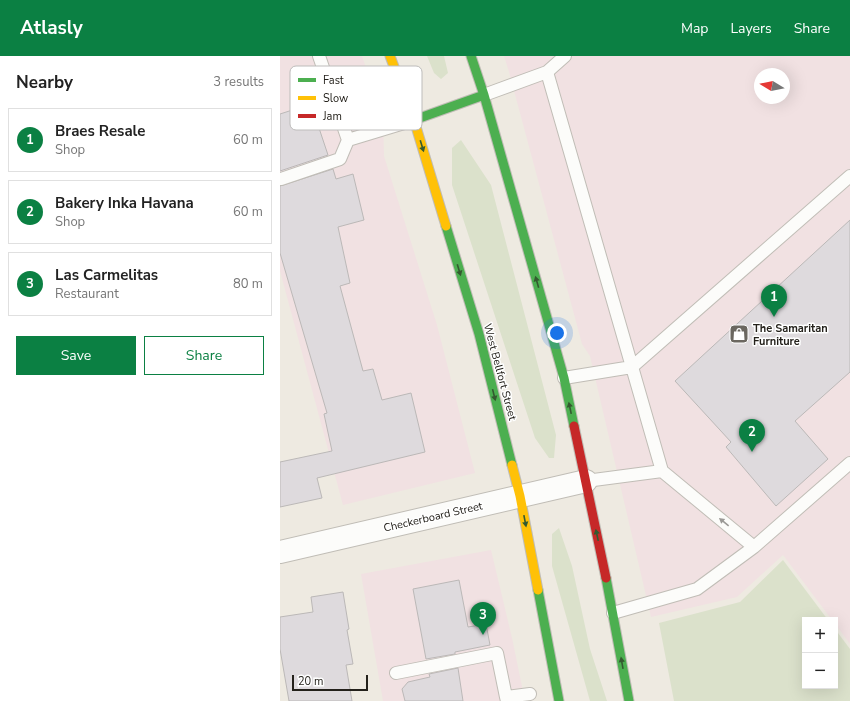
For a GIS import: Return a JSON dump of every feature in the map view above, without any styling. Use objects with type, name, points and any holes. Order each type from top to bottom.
[{"type":"main road","name":"West Bellfort Street","points":[[390,56],[394,66]]},
{"type":"main road","points":[[471,56],[484,95],[564,378],[614,613],[629,701]]},
{"type":"main road","points":[[422,117],[484,95]]},
{"type":"main road","name":"West Bellfort Street","points":[[417,130],[479,334],[520,496],[559,701]]},
{"type":"street","name":"Checkerboard Street","points":[[280,552],[586,481]]},
{"type":"lane","points":[[319,56],[322,66]]},
{"type":"lane","points":[[484,95],[547,72],[565,56]]},
{"type":"lane","points":[[547,72],[662,471],[754,547]]},
{"type":"lane","points":[[281,178],[340,159],[348,140],[345,130]]},
{"type":"lane","points":[[348,140],[381,130]]},
{"type":"lane","points":[[564,378],[632,367],[850,176]]},
{"type":"lane","points":[[614,613],[697,589],[754,547],[850,463]]},
{"type":"lane","points":[[586,481],[662,471]]},
{"type":"lane","points":[[396,673],[497,653],[506,699],[530,694]]},
{"type":"shaded area","points":[[280,56],[362,56],[365,66],[290,66],[290,130],[383,130],[384,156],[437,325],[475,473],[343,505],[280,271]]},
{"type":"shaded area","points":[[504,56],[850,56],[850,644],[838,628],[838,617],[830,617],[783,555],[737,597],[651,617],[590,356],[582,344]]},
{"type":"shaded area","points":[[491,550],[525,701],[383,701],[361,574]]},
{"type":"green space","points":[[427,56],[444,56],[448,73],[441,79],[434,73]]},
{"type":"green space","points":[[461,140],[491,185],[556,435],[554,458],[549,458],[535,438],[452,185],[452,148]]},
{"type":"green space","points":[[559,528],[572,566],[590,649],[607,701],[590,701],[552,566],[552,534]]},
{"type":"green space","points":[[783,560],[826,617],[802,617],[802,689],[838,689],[838,633],[850,649],[850,701],[674,701],[659,623],[740,602]]},
{"type":"building","points":[[290,111],[290,130],[320,130],[328,155],[280,171],[280,114]]},
{"type":"building","points":[[333,169],[336,179],[353,174],[364,220],[338,227],[350,283],[340,286],[363,371],[373,369],[382,400],[411,393],[425,452],[317,478],[322,498],[280,507],[280,462],[332,451],[324,414],[327,413],[280,253],[280,186]]},
{"type":"building","points":[[850,220],[850,372],[795,421],[828,459],[776,506],[726,447],[731,442],[675,381]]},
{"type":"building","points":[[459,580],[468,627],[486,624],[490,645],[455,652],[455,654],[426,659],[413,589]]},
{"type":"building","points":[[343,592],[349,629],[347,630],[353,664],[346,665],[352,701],[289,701],[280,649],[280,617],[313,612],[311,597]]},
{"type":"building","points":[[458,668],[463,701],[405,701],[402,689],[408,682],[430,677],[429,674]]},
{"type":"traffic: fast","points":[[471,56],[484,95],[564,378],[574,426]]},
{"type":"traffic: fast","points":[[422,117],[484,95]]},
{"type":"traffic: fast","points":[[446,226],[479,334],[512,465]]},
{"type":"traffic: fast","points":[[606,578],[629,701]]},
{"type":"traffic: fast","points":[[538,590],[559,701]]},
{"type":"traffic: slow","points":[[390,56],[394,66]]},
{"type":"traffic: slow","points":[[417,130],[446,226]]},
{"type":"traffic: slow","points":[[512,465],[520,496],[538,590]]},
{"type":"traffic: jam","points":[[574,426],[606,578]]},
{"type":"place","name":"Braes Resale","points":[[774,317]]},
{"type":"place","name":"The Samaritan Furniture","points":[[739,334]]},
{"type":"place","name":"Bakery Inka Havana","points":[[752,452]]},
{"type":"place","name":"Las Carmelitas","points":[[483,635]]}]
